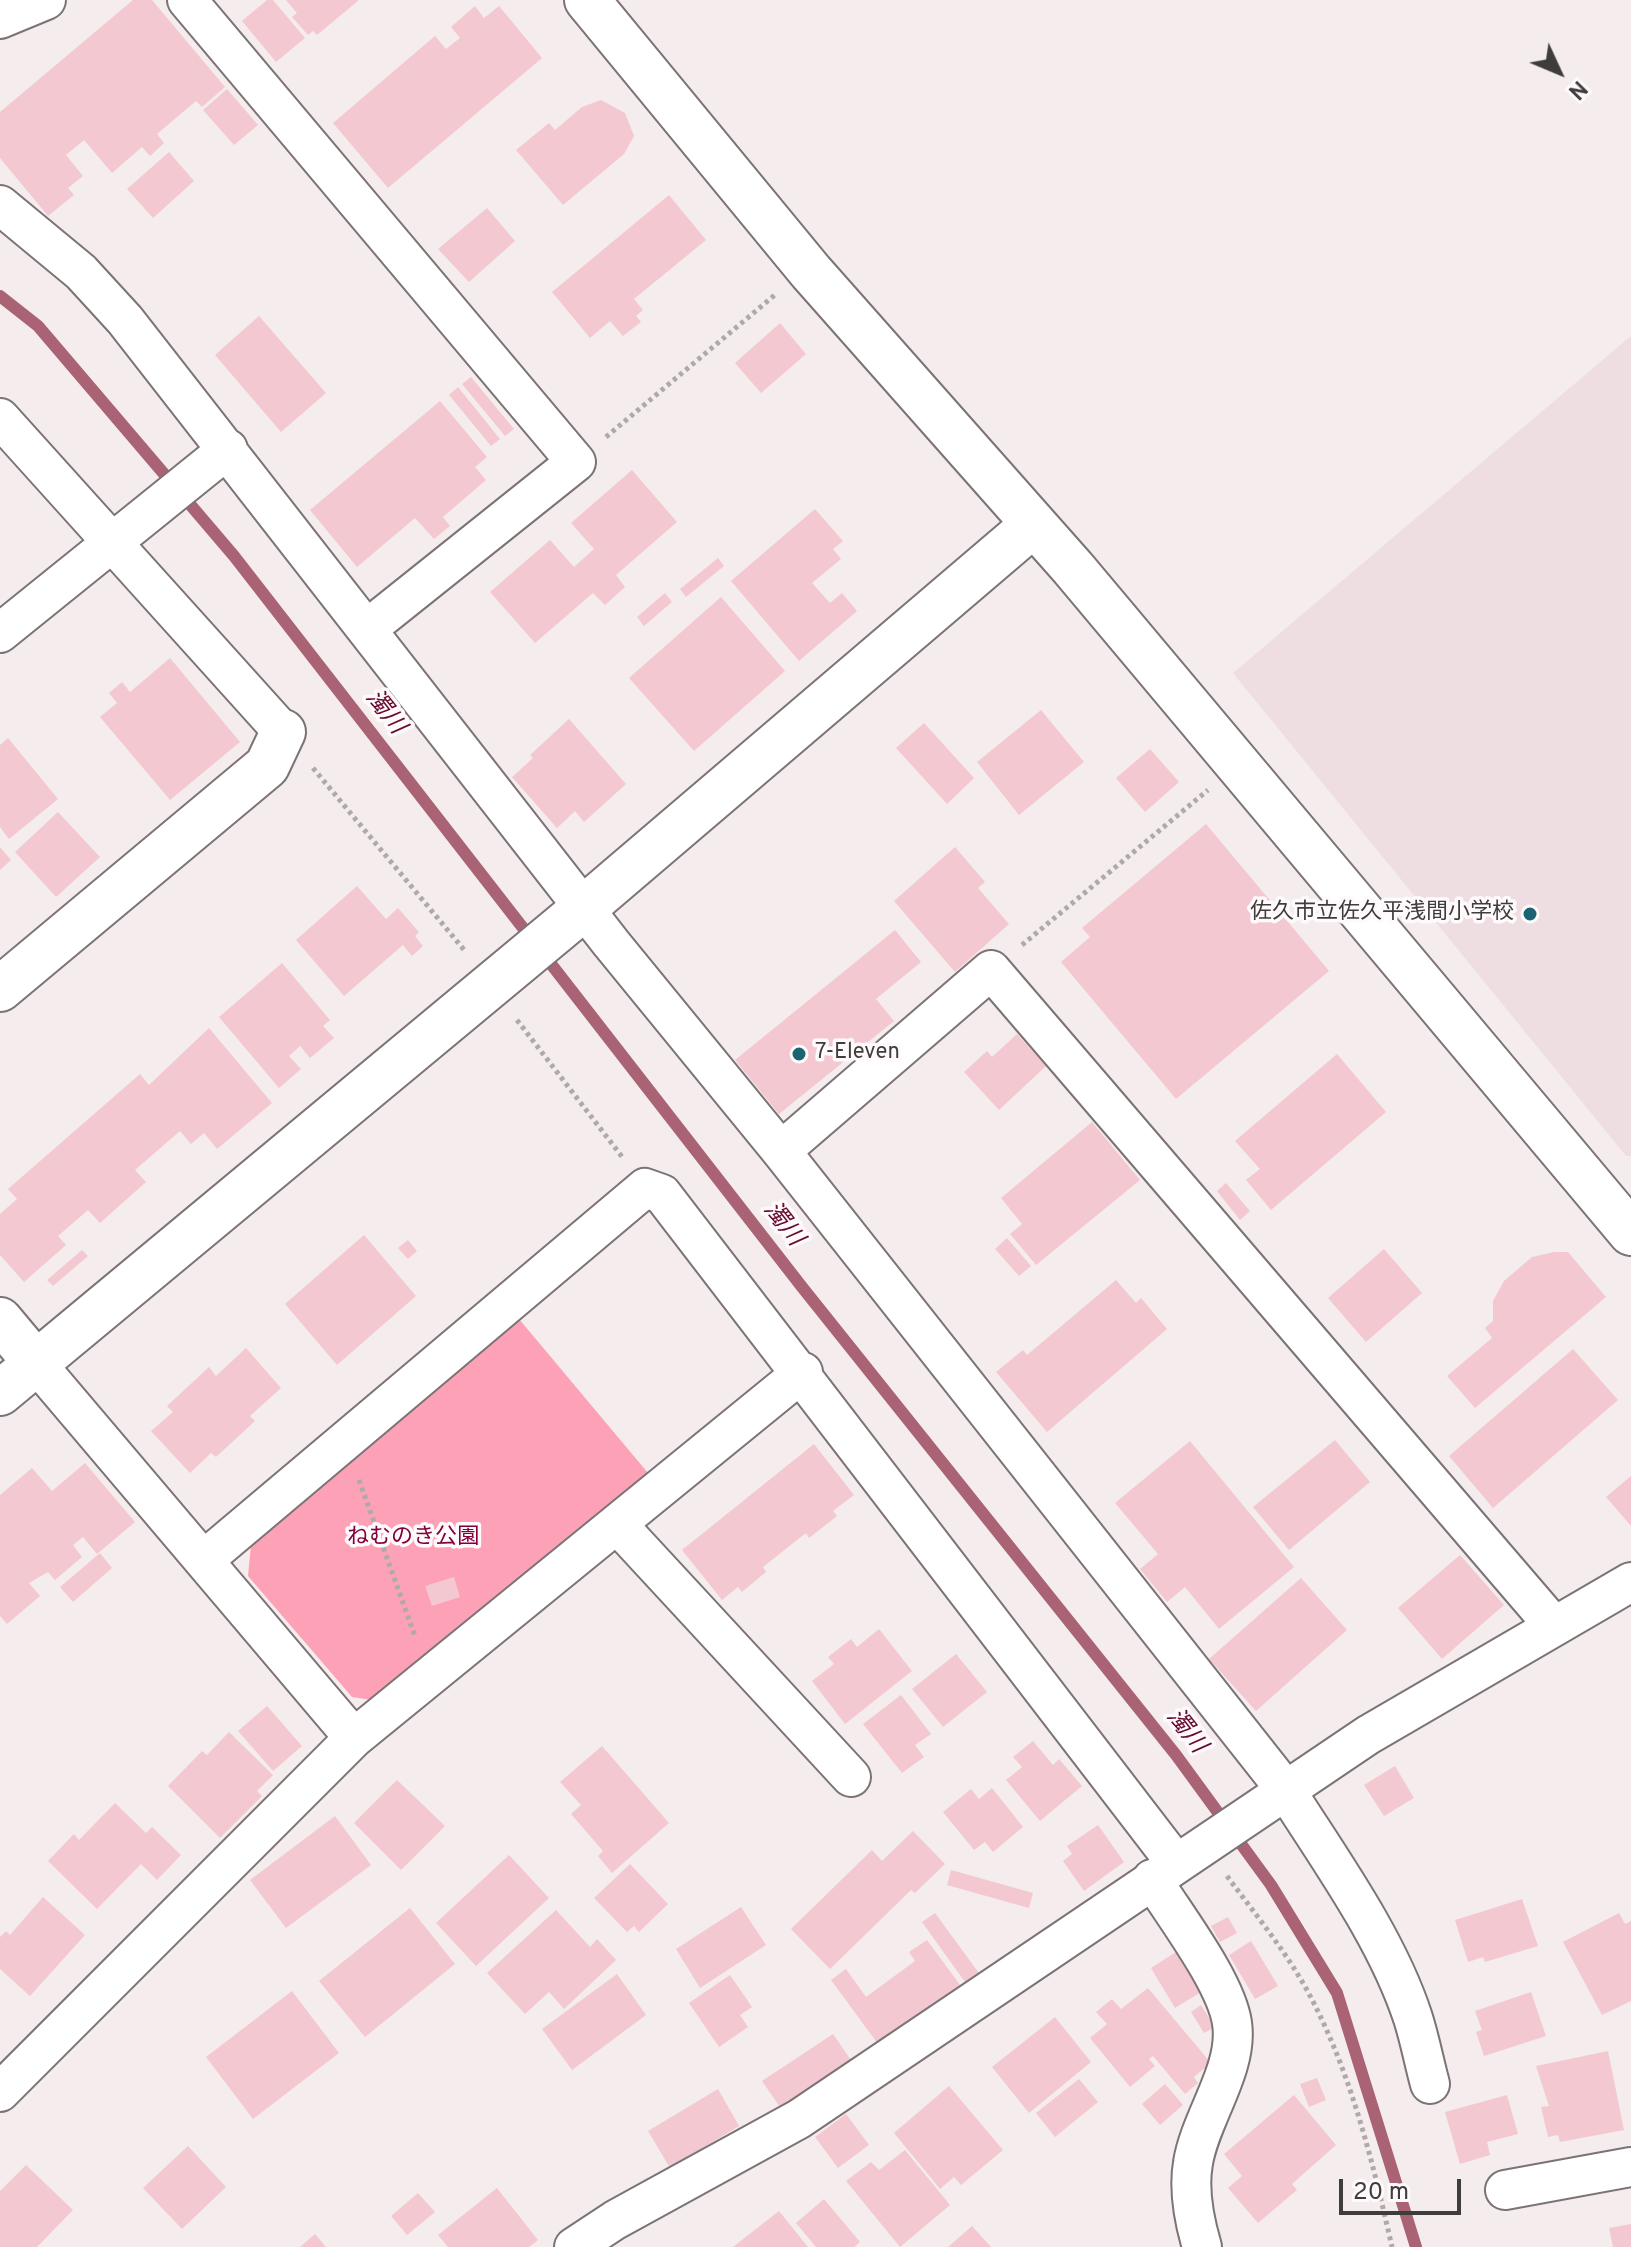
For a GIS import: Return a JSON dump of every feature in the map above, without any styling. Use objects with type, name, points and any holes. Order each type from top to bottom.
[{"type":"street","points":[[0,19],[46,0]]},
{"type":"street","points":[[187,0],[576,462],[367,629]]},
{"type":"street","points":[[587,0],[811,272],[1034,524],[1631,1233]]},
{"type":"street","points":[[0,205],[81,272],[116,310],[220,455],[367,629],[576,914],[781,1151],[1352,1892],[1413,2017],[1430,2084]]},
{"type":"street","points":[[0,418],[283,732],[267,766],[0,989]]},
{"type":"street","points":[[0,633],[220,455]]},
{"type":"street","points":[[0,1393],[576,914],[1034,524]]},
{"type":"street","points":[[781,1151],[991,970],[1554,1626]]},
{"type":"street","points":[[205,1559],[645,1188],[662,1194],[1186,1857],[1233,2027],[1229,2057],[1193,2162],[1193,2205],[1202,2247]]},
{"type":"street","points":[[0,1320],[354,1738]]},
{"type":"street","points":[[0,2092],[354,1738],[803,1372]]},
{"type":"street","points":[[617,1524],[851,1777]]},
{"type":"street","points":[[574,2247],[615,2220],[799,2119],[1368,1735],[1631,1582]]},
{"type":"street","points":[[1505,2190],[1631,2167]]},
{"type":"path","points":[[576,462],[786,286]]},
{"type":"path","points":[[283,732],[468,955]]},
{"type":"path","points":[[991,970],[1208,790]]},
{"type":"path","points":[[517,1019],[645,1188]]},
{"type":"path","points":[[332,1452],[363,1484],[413,1633],[440,1669]]},
{"type":"path","points":[[1186,1857],[1274,1938],[1308,1992],[1342,2066],[1365,2133],[1392,2247]]},
{"type":"shaded area","name":"佐久市立佐久平浅間小学校","points":[[1631,336],[1631,1156],[1626,1156],[1233,673]]},
{"type":"green space","name":"ねむのき公園","points":[[519,1319],[648,1473],[378,1701],[352,1697],[248,1576],[251,1545]]},
{"type":"building","points":[[133,0],[152,0],[225,87],[202,107],[196,101],[157,134],[164,143],[150,156],[142,147],[112,173],[84,140],[66,155],[83,176],[68,188],[74,195],[48,216],[0,158],[0,112]]},
{"type":"building","points":[[267,0],[273,0],[305,38],[276,62],[242,21]]},
{"type":"building","points":[[286,0],[359,0],[317,35],[313,31],[308,35],[292,17],[297,13]]},
{"type":"building","points":[[475,6],[484,18],[499,6],[542,58],[388,188],[333,123],[435,36],[446,49],[460,38],[451,27]]},
{"type":"building","points":[[227,89],[258,125],[234,145],[203,110]]},
{"type":"building","points":[[601,100],[625,113],[634,136],[624,154],[563,205],[516,150],[549,123],[555,130],[582,107]]},
{"type":"building","points":[[169,152],[194,181],[153,218],[127,189]]},
{"type":"building","points":[[669,195],[706,240],[634,299],[643,310],[636,316],[641,322],[623,336],[610,321],[590,338],[552,292]]},
{"type":"building","points":[[487,208],[515,241],[469,282],[438,249]]},
{"type":"building","points":[[259,316],[326,393],[281,432],[215,355]]},
{"type":"building","points":[[780,323],[806,354],[761,393],[735,363]]},
{"type":"building","points":[[471,377],[514,429],[505,436],[462,384]]},
{"type":"building","points":[[458,387],[500,439],[491,446],[449,395]]},
{"type":"building","points":[[440,401],[487,457],[475,467],[486,480],[443,517],[450,526],[434,539],[415,518],[357,567],[310,510]]},
{"type":"building","points":[[632,470],[677,522],[616,575],[625,587],[605,605],[593,593],[535,643],[490,592],[550,540],[574,567],[594,549],[571,523]]},
{"type":"building","points":[[815,509],[843,541],[833,549],[841,559],[812,583],[830,603],[842,593],[857,611],[799,661],[731,581]]},
{"type":"building","points":[[718,558],[724,566],[686,597],[680,589]]},
{"type":"building","points":[[665,593],[672,602],[644,626],[637,617]]},
{"type":"building","points":[[721,597],[785,671],[694,751],[629,678]]},
{"type":"building","points":[[170,658],[240,742],[170,800],[100,717],[117,703],[109,693],[122,682],[130,692]]},
{"type":"building","points":[[1041,710],[1084,762],[1019,815],[977,762]]},
{"type":"building","points":[[569,719],[626,784],[584,822],[575,811],[557,828],[512,777],[533,758],[530,755]]},
{"type":"building","points":[[924,723],[974,778],[947,804],[896,748]]},
{"type":"building","points":[[8,738],[58,799],[9,839],[0,827],[0,745]]},
{"type":"building","points":[[1150,749],[1179,782],[1145,812],[1116,778]]},
{"type":"building","points":[[58,812],[100,857],[56,897],[15,852]]},
{"type":"building","points":[[1206,824],[1329,971],[1176,1099],[1061,962],[1090,937],[1082,928]]},
{"type":"building","points":[[0,847],[11,860],[0,870]]},
{"type":"building","points":[[955,847],[985,882],[978,888],[1009,924],[955,972],[894,901]]},
{"type":"building","points":[[357,886],[386,919],[398,908],[419,932],[415,936],[423,946],[412,956],[403,945],[344,996],[296,940]]},
{"type":"building","points":[[895,930],[921,962],[876,999],[894,1021],[779,1114],[735,1060]]},
{"type":"building","points":[[282,963],[330,1020],[323,1026],[334,1038],[310,1058],[300,1046],[289,1056],[301,1069],[279,1088],[219,1017]]},
{"type":"building","points":[[209,1028],[272,1103],[217,1149],[204,1133],[191,1144],[180,1131],[135,1170],[146,1182],[100,1223],[88,1210],[58,1236],[66,1245],[24,1282],[0,1255],[0,1214],[17,1199],[8,1189],[140,1074],[149,1085]]},
{"type":"building","points":[[1017,1034],[1046,1066],[999,1110],[964,1072],[987,1051],[992,1057]]},
{"type":"building","points":[[1337,1054],[1386,1112],[1271,1210],[1246,1180],[1260,1169],[1235,1141]]},
{"type":"building","points":[[1092,1122],[1140,1180],[1036,1265],[1010,1234],[1022,1224],[1001,1198]]},
{"type":"building","points":[[1226,1183],[1250,1211],[1240,1220],[1217,1191]]},
{"type":"building","points":[[364,1235],[416,1296],[337,1365],[285,1304]]},
{"type":"building","points":[[1007,1238],[1031,1266],[1019,1276],[995,1249]]},
{"type":"building","points":[[408,1240],[417,1251],[408,1259],[398,1248]]},
{"type":"building","points":[[1384,1249],[1422,1293],[1366,1342],[1328,1298]]},
{"type":"building","points":[[82,1250],[88,1256],[53,1286],[47,1280]]},
{"type":"building","points":[[1568,1252],[1606,1297],[1475,1408],[1447,1376],[1492,1338],[1485,1328],[1493,1321],[1493,1301],[1504,1281],[1532,1257]]},
{"type":"building","points":[[1116,1280],[1136,1303],[1141,1298],[1167,1329],[1047,1432],[996,1372],[1023,1350],[1027,1355]]},
{"type":"building","points":[[246,1348],[281,1388],[250,1416],[255,1421],[216,1457],[211,1453],[190,1473],[151,1431],[173,1412],[167,1406],[209,1367],[216,1376]]},
{"type":"building","points":[[1573,1349],[1618,1400],[1493,1508],[1449,1456]]},
{"type":"building","points":[[1335,1440],[1370,1482],[1289,1550],[1253,1507]]},
{"type":"building","points":[[1190,1441],[1294,1567],[1219,1629],[1185,1587],[1167,1602],[1140,1569],[1158,1554],[1115,1503]]},
{"type":"building","points":[[814,1444],[854,1495],[833,1511],[837,1516],[809,1538],[806,1533],[763,1567],[766,1572],[742,1592],[738,1587],[722,1600],[682,1550]]},
{"type":"building","points":[[85,1463],[135,1522],[97,1554],[83,1537],[73,1545],[82,1557],[55,1580],[48,1572],[29,1583],[40,1596],[7,1624],[0,1616],[0,1495],[32,1468],[52,1491]]},
{"type":"building","points":[[1631,1476],[1631,1526],[1606,1497]]},
{"type":"building","points":[[100,1553],[112,1568],[73,1602],[60,1587]]},
{"type":"building","points":[[1460,1555],[1504,1605],[1442,1659],[1398,1608]]},
{"type":"building","points":[[454,1577],[460,1597],[432,1606],[425,1586]]},
{"type":"building","points":[[1301,1578],[1347,1630],[1256,1711],[1209,1659]]},
{"type":"building","points":[[879,1629],[912,1671],[845,1724],[812,1681],[834,1664],[828,1657],[851,1639],[857,1647]]},
{"type":"building","points":[[956,1654],[987,1692],[943,1727],[912,1689]]},
{"type":"building","points":[[901,1695],[931,1734],[915,1745],[924,1757],[902,1773],[863,1724]]},
{"type":"building","points":[[267,1706],[302,1746],[273,1771],[238,1731]]},
{"type":"building","points":[[229,1732],[273,1775],[257,1791],[262,1796],[220,1838],[168,1786],[202,1751],[207,1755]]},
{"type":"building","points":[[1033,1741],[1053,1765],[1059,1759],[1082,1786],[1040,1821],[1006,1780],[1022,1767],[1013,1757]]},
{"type":"building","points":[[602,1746],[669,1823],[612,1873],[598,1856],[603,1851],[571,1814],[581,1805],[560,1782]]},
{"type":"building","points":[[1395,1766],[1414,1798],[1384,1816],[1364,1785]]},
{"type":"building","points":[[397,1780],[445,1826],[401,1870],[354,1823]]},
{"type":"building","points":[[992,1788],[1023,1827],[993,1852],[985,1842],[974,1850],[943,1812],[971,1789],[979,1799]]},
{"type":"building","points":[[115,1803],[146,1833],[152,1827],[181,1855],[157,1880],[141,1864],[97,1909],[48,1861],[74,1834],[79,1840]]},
{"type":"building","points":[[335,1816],[371,1865],[286,1928],[250,1880]]},
{"type":"building","points":[[1098,1825],[1124,1862],[1084,1891],[1063,1861],[1072,1854],[1067,1846]]},
{"type":"building","points":[[913,1831],[945,1864],[915,1893],[911,1890],[830,1969],[791,1929],[872,1850],[882,1861]]},
{"type":"building","points":[[509,1855],[549,1898],[476,1966],[436,1923]]},
{"type":"building","points":[[630,1864],[668,1904],[639,1932],[634,1926],[627,1932],[594,1898]]},
{"type":"building","points":[[951,1870],[1033,1893],[1029,1908],[947,1885]]},
{"type":"building","points":[[43,1897],[85,1935],[30,1996],[0,1969],[0,1937],[6,1931],[10,1935]]},
{"type":"building","points":[[1522,1899],[1538,1946],[1485,1962],[1483,1957],[1468,1962],[1455,1920]]},
{"type":"building","points":[[741,1907],[766,1945],[700,1988],[676,1949]]},
{"type":"building","points":[[410,1908],[455,1964],[365,2037],[319,1981]]},
{"type":"building","points":[[556,1910],[590,1947],[597,1939],[616,1960],[564,2009],[549,1992],[525,2014],[487,1973]]},
{"type":"building","points":[[935,1913],[984,1980],[970,1989],[922,1922]]},
{"type":"building","points":[[1619,1913],[1625,1924],[1631,1921],[1631,2001],[1602,2015],[1563,1942]]},
{"type":"building","points":[[1228,1917],[1237,1933],[1220,1942],[1211,1926]]},
{"type":"building","points":[[927,1940],[960,1985],[878,2044],[831,1980],[846,1969],[866,1997],[915,1961],[909,1952]]},
{"type":"building","points":[[1251,1941],[1278,1986],[1255,1999],[1229,1955]]},
{"type":"building","points":[[1176,1952],[1201,1992],[1175,2008],[1151,1968]]},
{"type":"building","points":[[617,1974],[646,2015],[572,2070],[542,2029]]},
{"type":"building","points":[[730,1975],[752,2007],[740,2015],[748,2027],[719,2047],[689,2003]]},
{"type":"building","points":[[1148,1988],[1211,2063],[1194,2077],[1198,2083],[1185,2094],[1153,2056],[1149,2059],[1155,2066],[1130,2087],[1090,2038],[1107,2024],[1096,2012],[1112,1999],[1121,2009]]},
{"type":"building","points":[[292,1991],[339,2053],[253,2119],[206,2057]]},
{"type":"building","points":[[1531,1992],[1546,2036],[1484,2056],[1476,2032],[1482,2030],[1475,2011]]},
{"type":"building","points":[[1201,2005],[1215,2027],[1204,2033],[1191,2012]]},
{"type":"building","points":[[1055,2017],[1091,2062],[1029,2113],[992,2067]]},
{"type":"building","points":[[833,2034],[853,2063],[782,2110],[762,2081]]},
{"type":"building","points":[[1608,2051],[1624,2130],[1560,2142],[1558,2135],[1548,2137],[1541,2107],[1549,2106],[1536,2066]]},
{"type":"building","points":[[1317,2078],[1326,2100],[1309,2107],[1300,2084]]},
{"type":"building","points":[[1079,2079],[1098,2102],[1055,2137],[1036,2113]]},
{"type":"building","points":[[1165,2084],[1183,2105],[1160,2125],[1142,2104]]},
{"type":"building","points":[[949,2086],[1003,2150],[961,2185],[954,2177],[940,2189],[894,2133]]},
{"type":"building","points":[[718,2089],[739,2126],[670,2168],[648,2131]]},
{"type":"building","points":[[1294,2095],[1336,2145],[1292,2184],[1297,2190],[1258,2223],[1228,2188],[1242,2176],[1224,2154]]},
{"type":"building","points":[[1507,2095],[1518,2134],[1487,2142],[1490,2155],[1460,2164],[1445,2112]]},
{"type":"building","points":[[846,2114],[869,2145],[838,2168],[815,2137]]},
{"type":"building","points":[[188,2146],[226,2187],[182,2229],[143,2188]]},
{"type":"building","points":[[905,2150],[950,2205],[900,2247],[846,2181],[871,2162],[879,2170]]},
{"type":"building","points":[[26,2165],[73,2210],[37,2247],[0,2247],[0,2191]]},
{"type":"building","points":[[497,2188],[538,2240],[529,2247],[448,2247],[438,2235]]},
{"type":"building","points":[[418,2193],[435,2212],[407,2235],[391,2216]]},
{"type":"building","points":[[824,2199],[860,2242],[854,2247],[816,2247],[796,2223]]},
{"type":"building","points":[[779,2211],[808,2247],[733,2247]]},
{"type":"building","points":[[1631,2224],[1631,2247],[1613,2247],[1609,2228]]},
{"type":"building","points":[[972,2226],[991,2247],[948,2247]]},
{"type":"building","points":[[315,2234],[326,2247],[300,2247]]},
{"type":"waterway","name":"濁川","points":[[0,296],[38,326],[234,556],[802,1287],[1176,1755],[1271,1885],[1337,1993],[1416,2247]]},
{"type":"place","name":"佐久市立佐久平浅間小学校","points":[[1530,914]]},
{"type":"place","name":"7-Eleven","points":[[799,1054]]}]
